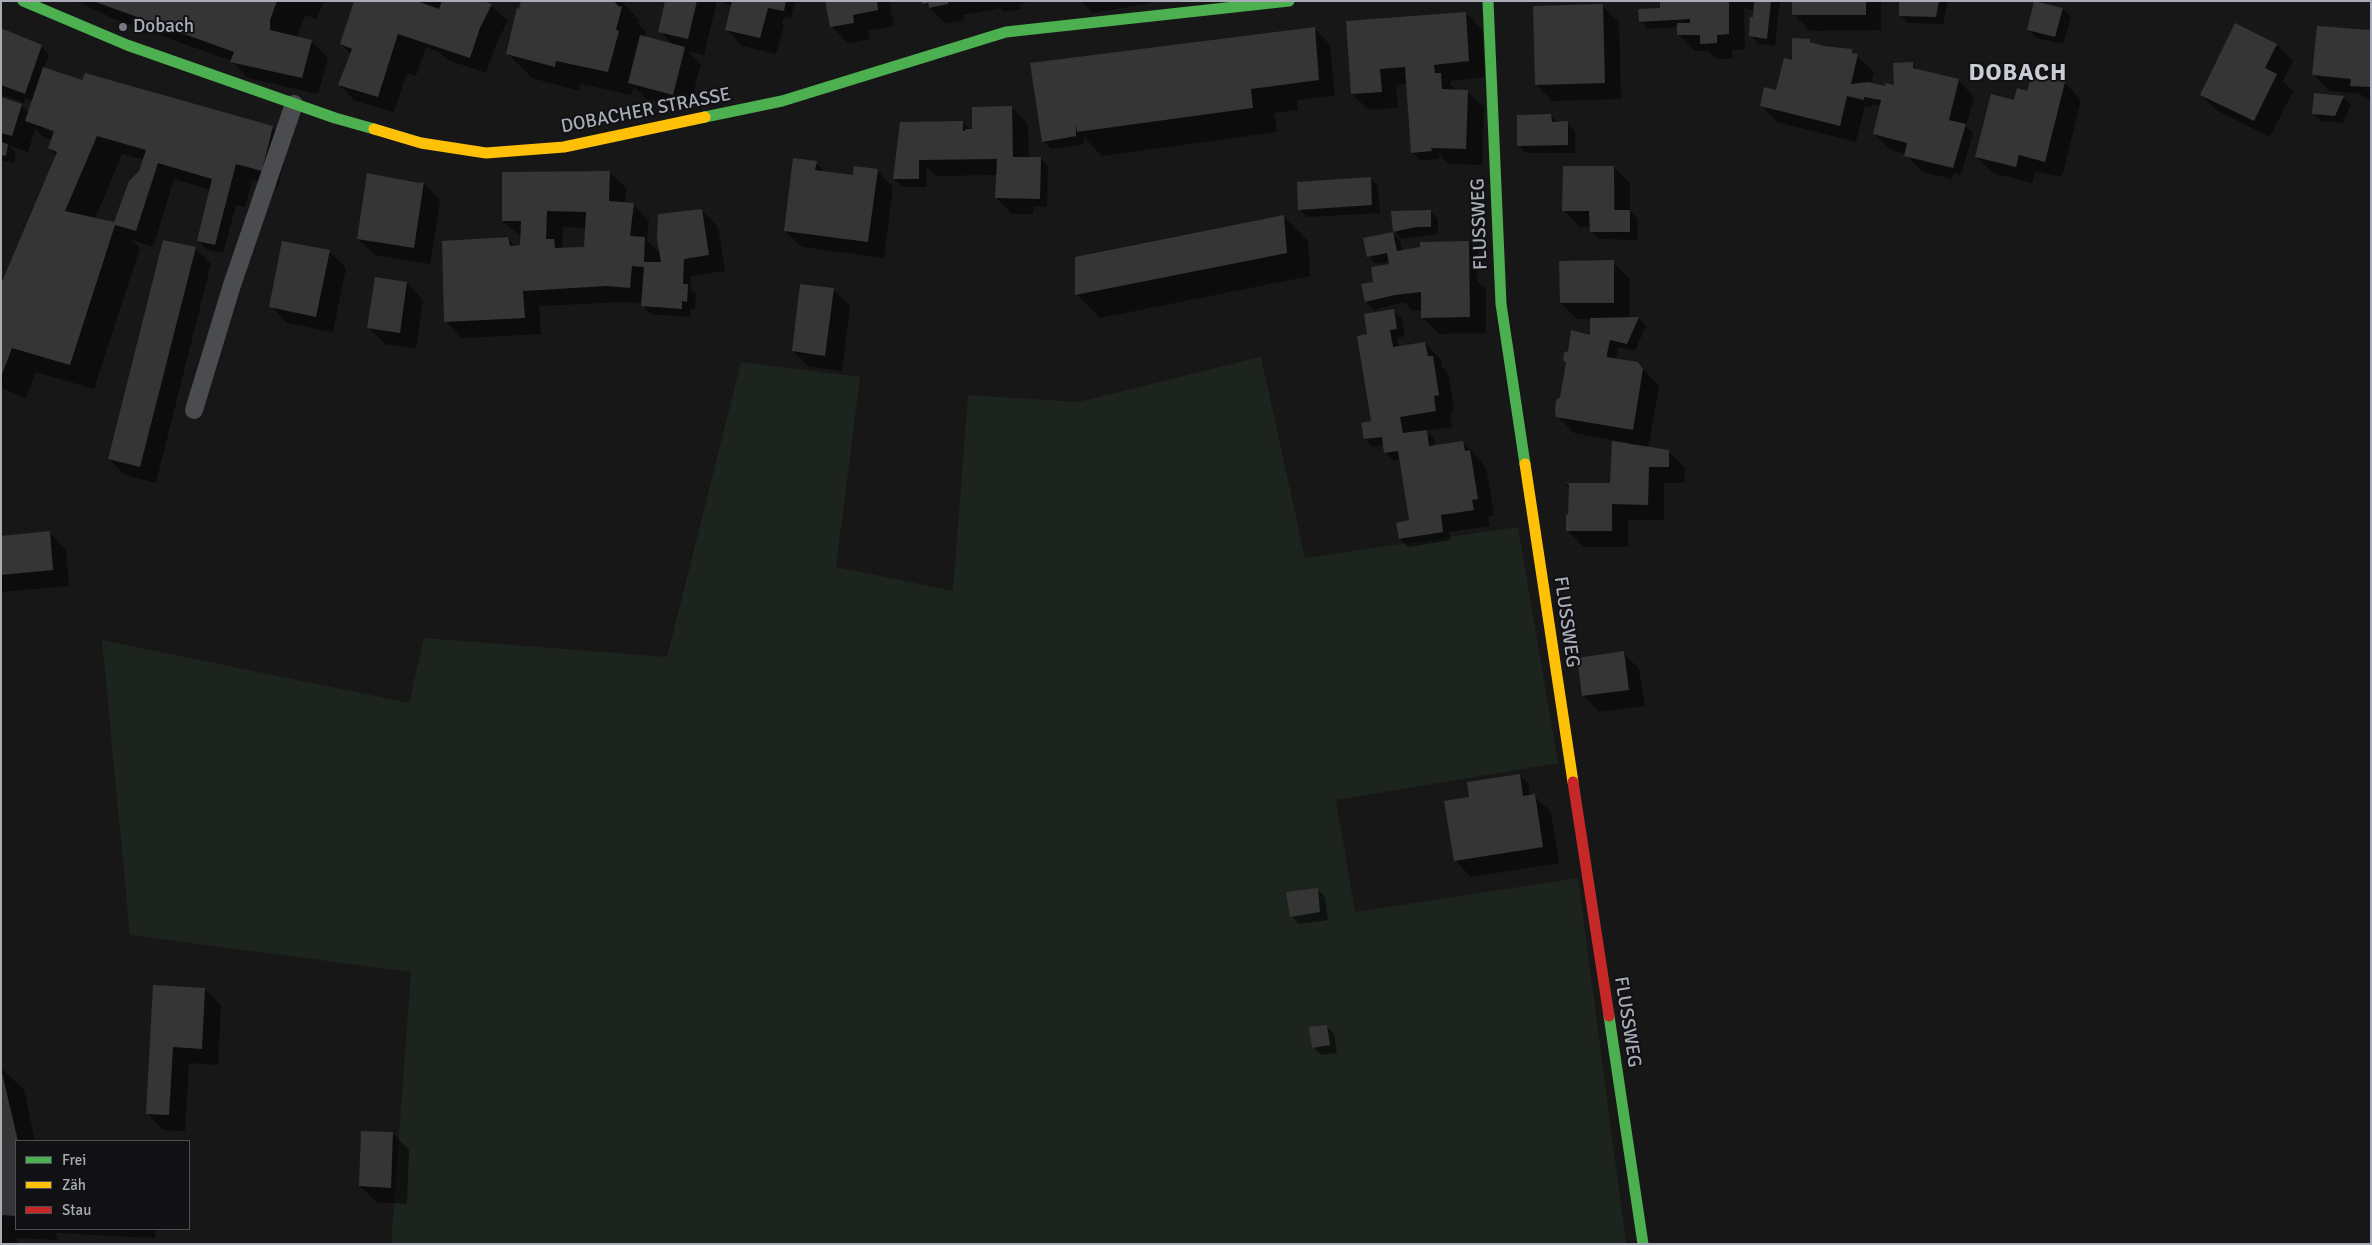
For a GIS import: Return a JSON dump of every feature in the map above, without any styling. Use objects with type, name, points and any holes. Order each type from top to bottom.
[{"type":"street","name":"DOBACHER STRASSE","points":[[23,1],[127,45],[335,118],[421,142],[486,153],[564,147],[782,101],[1006,32],[1289,1]]},
{"type":"street","name":"FLUSSWEG","points":[[1488,1],[1501,304],[1643,1244]]},
{"type":"lane","points":[[194,410],[232,285],[294,104]]},
{"type":"shaded area","points":[[1261,357],[1305,558],[1518,527],[1558,763],[1336,800],[1355,912],[1578,878],[1626,1244],[391,1244],[411,972],[130,935],[102,640],[409,703],[424,638],[667,657],[741,362],[860,377],[836,567],[953,591],[968,395],[1078,402]]},
{"type":"building","points":[[93,1],[277,1],[270,20],[270,30],[312,40],[302,78],[230,62],[234,52]]},
{"type":"building","points":[[354,1],[417,1],[439,9],[442,1],[484,1],[492,4],[480,28],[470,58],[398,34],[378,97],[338,85],[352,49],[340,44]]},
{"type":"building","points":[[521,1],[614,1],[618,6],[622,7],[616,30],[619,31],[608,72],[556,61],[555,67],[506,54],[517,8],[519,9]]},
{"type":"building","points":[[665,1],[697,1],[688,39],[658,32]]},
{"type":"building","points":[[732,1],[786,1],[784,11],[768,8],[760,38],[725,30]]},
{"type":"building","points":[[825,1],[877,1],[878,10],[853,15],[854,23],[830,27]]},
{"type":"building","points":[[922,1],[948,1],[948,4],[929,8],[928,3],[922,4]]},
{"type":"building","points":[[1660,1],[1729,1],[1729,34],[1717,35],[1717,43],[1700,44],[1700,35],[1677,35],[1677,23],[1690,23],[1690,19],[1639,22],[1638,9],[1660,8]]},
{"type":"building","points":[[1754,1],[1771,1],[1767,39],[1749,36],[1750,17],[1753,17]]},
{"type":"building","points":[[1792,1],[1866,1],[1866,15],[1792,15]]},
{"type":"building","points":[[1899,1],[1939,1],[1936,17],[1899,16]]},
{"type":"building","points":[[2034,1],[2063,8],[2055,37],[2027,30]]},
{"type":"building","points":[[1603,4],[1605,83],[1535,85],[1533,6]]},
{"type":"building","points":[[1466,12],[1469,61],[1434,65],[1435,73],[1441,73],[1442,89],[1468,90],[1466,149],[1431,148],[1432,151],[1411,153],[1405,67],[1380,69],[1382,92],[1351,94],[1346,21]]},
{"type":"building","points":[[2235,23],[2277,44],[2265,68],[2277,74],[2254,121],[2200,95]]},
{"type":"building","points":[[2317,26],[2371,30],[2371,87],[2350,86],[2351,79],[2312,75]]},
{"type":"building","points":[[1315,27],[1319,80],[1251,89],[1253,108],[1077,132],[1076,124],[1076,136],[1042,142],[1030,63]]},
{"type":"building","points":[[1,28],[42,45],[25,94],[1,85]]},
{"type":"building","points":[[640,35],[685,47],[673,95],[628,83]]},
{"type":"building","points":[[1792,38],[1810,39],[1810,42],[1824,46],[1852,49],[1852,53],[1858,54],[1851,84],[1868,82],[1885,86],[1885,83],[1894,85],[1893,63],[1913,62],[1913,68],[1959,79],[1949,120],[1966,124],[1953,168],[1904,156],[1907,143],[1873,134],[1881,100],[1864,97],[1864,100],[1847,96],[1840,126],[1760,106],[1764,87],[1776,90],[1784,58],[1792,60]]},
{"type":"building","points":[[43,67],[82,80],[85,73],[273,126],[262,171],[236,164],[215,245],[197,241],[212,179],[158,163],[136,231],[115,225],[70,365],[12,348],[1,377],[1,284],[57,152],[48,148],[54,131],[25,121]],"holes":[[[97,136],[146,150],[139,171],[129,181],[114,222],[65,211]]]},
{"type":"building","points":[[2032,74],[2065,82],[2045,162],[2019,155],[2016,167],[1975,157],[1991,94],[2014,100],[2017,88],[2027,91]]},
{"type":"building","points":[[2314,93],[2344,96],[2335,116],[2312,114]]},
{"type":"building","points":[[1,97],[22,104],[12,136],[1,133]]},
{"type":"building","points":[[1012,106],[1013,157],[1041,157],[1040,199],[995,198],[997,159],[919,160],[919,179],[893,179],[900,122],[963,121],[963,131],[965,131],[965,129],[972,129],[972,107]]},
{"type":"building","points":[[1551,114],[1552,122],[1568,121],[1568,145],[1517,146],[1517,115]]},
{"type":"building","points":[[1,142],[8,144],[6,156],[1,155]]},
{"type":"building","points":[[793,158],[817,161],[815,170],[853,175],[854,166],[878,169],[868,242],[784,231]]},
{"type":"building","points":[[1563,166],[1614,166],[1614,210],[1630,210],[1630,232],[1590,232],[1589,211],[1562,211]]},
{"type":"building","points":[[610,171],[609,201],[634,203],[630,236],[645,237],[644,262],[661,262],[657,239],[658,214],[702,209],[709,255],[684,259],[683,284],[688,284],[687,302],[682,301],[682,309],[641,306],[644,267],[632,266],[630,288],[607,286],[523,291],[525,318],[444,322],[442,241],[508,237],[510,246],[520,245],[521,221],[502,221],[502,172]],"holes":[[[547,211],[586,212],[584,247],[555,248],[554,239],[546,239]]]},
{"type":"building","points":[[367,173],[419,183],[424,182],[414,248],[357,239]]},
{"type":"building","points":[[1371,177],[1372,205],[1298,210],[1297,182]]},
{"type":"building","points":[[1431,210],[1431,227],[1416,227],[1393,232],[1391,211]]},
{"type":"building","points":[[1284,215],[1287,253],[1075,295],[1075,257]]},
{"type":"building","points":[[1393,232],[1397,251],[1420,247],[1420,242],[1469,241],[1470,317],[1421,318],[1421,292],[1395,295],[1365,302],[1361,284],[1373,282],[1371,267],[1389,264],[1387,253],[1367,257],[1363,238]]},
{"type":"building","points":[[163,240],[196,247],[140,467],[108,459]]},
{"type":"building","points":[[282,241],[330,250],[316,317],[269,307]]},
{"type":"building","points":[[1614,260],[1614,303],[1560,303],[1559,261]]},
{"type":"building","points":[[375,277],[407,282],[400,333],[367,328]]},
{"type":"building","points":[[800,284],[834,288],[825,356],[792,351]]},
{"type":"building","points":[[1394,309],[1397,329],[1390,330],[1393,347],[1425,342],[1428,356],[1433,356],[1439,395],[1434,396],[1436,411],[1400,417],[1403,433],[1427,430],[1429,446],[1463,441],[1465,451],[1470,450],[1478,499],[1472,500],[1474,510],[1441,515],[1443,532],[1399,539],[1396,523],[1409,520],[1398,451],[1384,453],[1382,437],[1364,439],[1361,423],[1371,421],[1357,336],[1367,334],[1364,314]]},
{"type":"building","points":[[1639,317],[1627,344],[1610,340],[1607,354],[1607,357],[1638,362],[1643,369],[1633,430],[1556,417],[1556,400],[1560,397],[1566,363],[1563,360],[1564,353],[1568,351],[1571,330],[1590,335],[1590,318]]},
{"type":"building","points":[[1612,441],[1669,450],[1669,467],[1649,467],[1648,505],[1612,504],[1612,531],[1566,531],[1569,485],[1566,483],[1610,483]]},
{"type":"building","points":[[50,531],[53,570],[1,575],[1,536]]},
{"type":"building","points":[[1624,651],[1629,690],[1582,696],[1577,658]]},
{"type":"building","points":[[1520,774],[1523,796],[1535,794],[1543,847],[1454,861],[1444,801],[1469,797],[1467,782]]},
{"type":"building","points":[[1318,888],[1320,912],[1290,917],[1286,892]]},
{"type":"building","points":[[153,985],[205,988],[202,1049],[173,1047],[169,1115],[146,1114]]},
{"type":"building","points":[[1327,1025],[1330,1045],[1312,1048],[1309,1027]]},
{"type":"building","points":[[2,1073],[18,1140],[15,1140],[15,1216],[1,1215]]},
{"type":"building","points":[[361,1131],[393,1132],[391,1188],[359,1186]]},
{"type":"traffic: fast","points":[[23,1],[127,45],[335,118],[374,129]]},
{"type":"traffic: fast","points":[[705,117],[782,101],[1006,32],[1289,1]]},
{"type":"traffic: fast","points":[[1488,1],[1501,304],[1525,464]]},
{"type":"traffic: fast","points":[[1609,1016],[1643,1244]]},
{"type":"traffic: slow","points":[[374,129],[421,143],[486,153],[564,147],[705,117]]},
{"type":"traffic: slow","points":[[1525,464],[1573,782]]},
{"type":"traffic: jam","points":[[1573,782],[1609,1016]]},
{"type":"place","name":"Dobach","points":[[123,27]]},
{"type":"district","name":"DOBACH","points":[[2018,74]]}]
